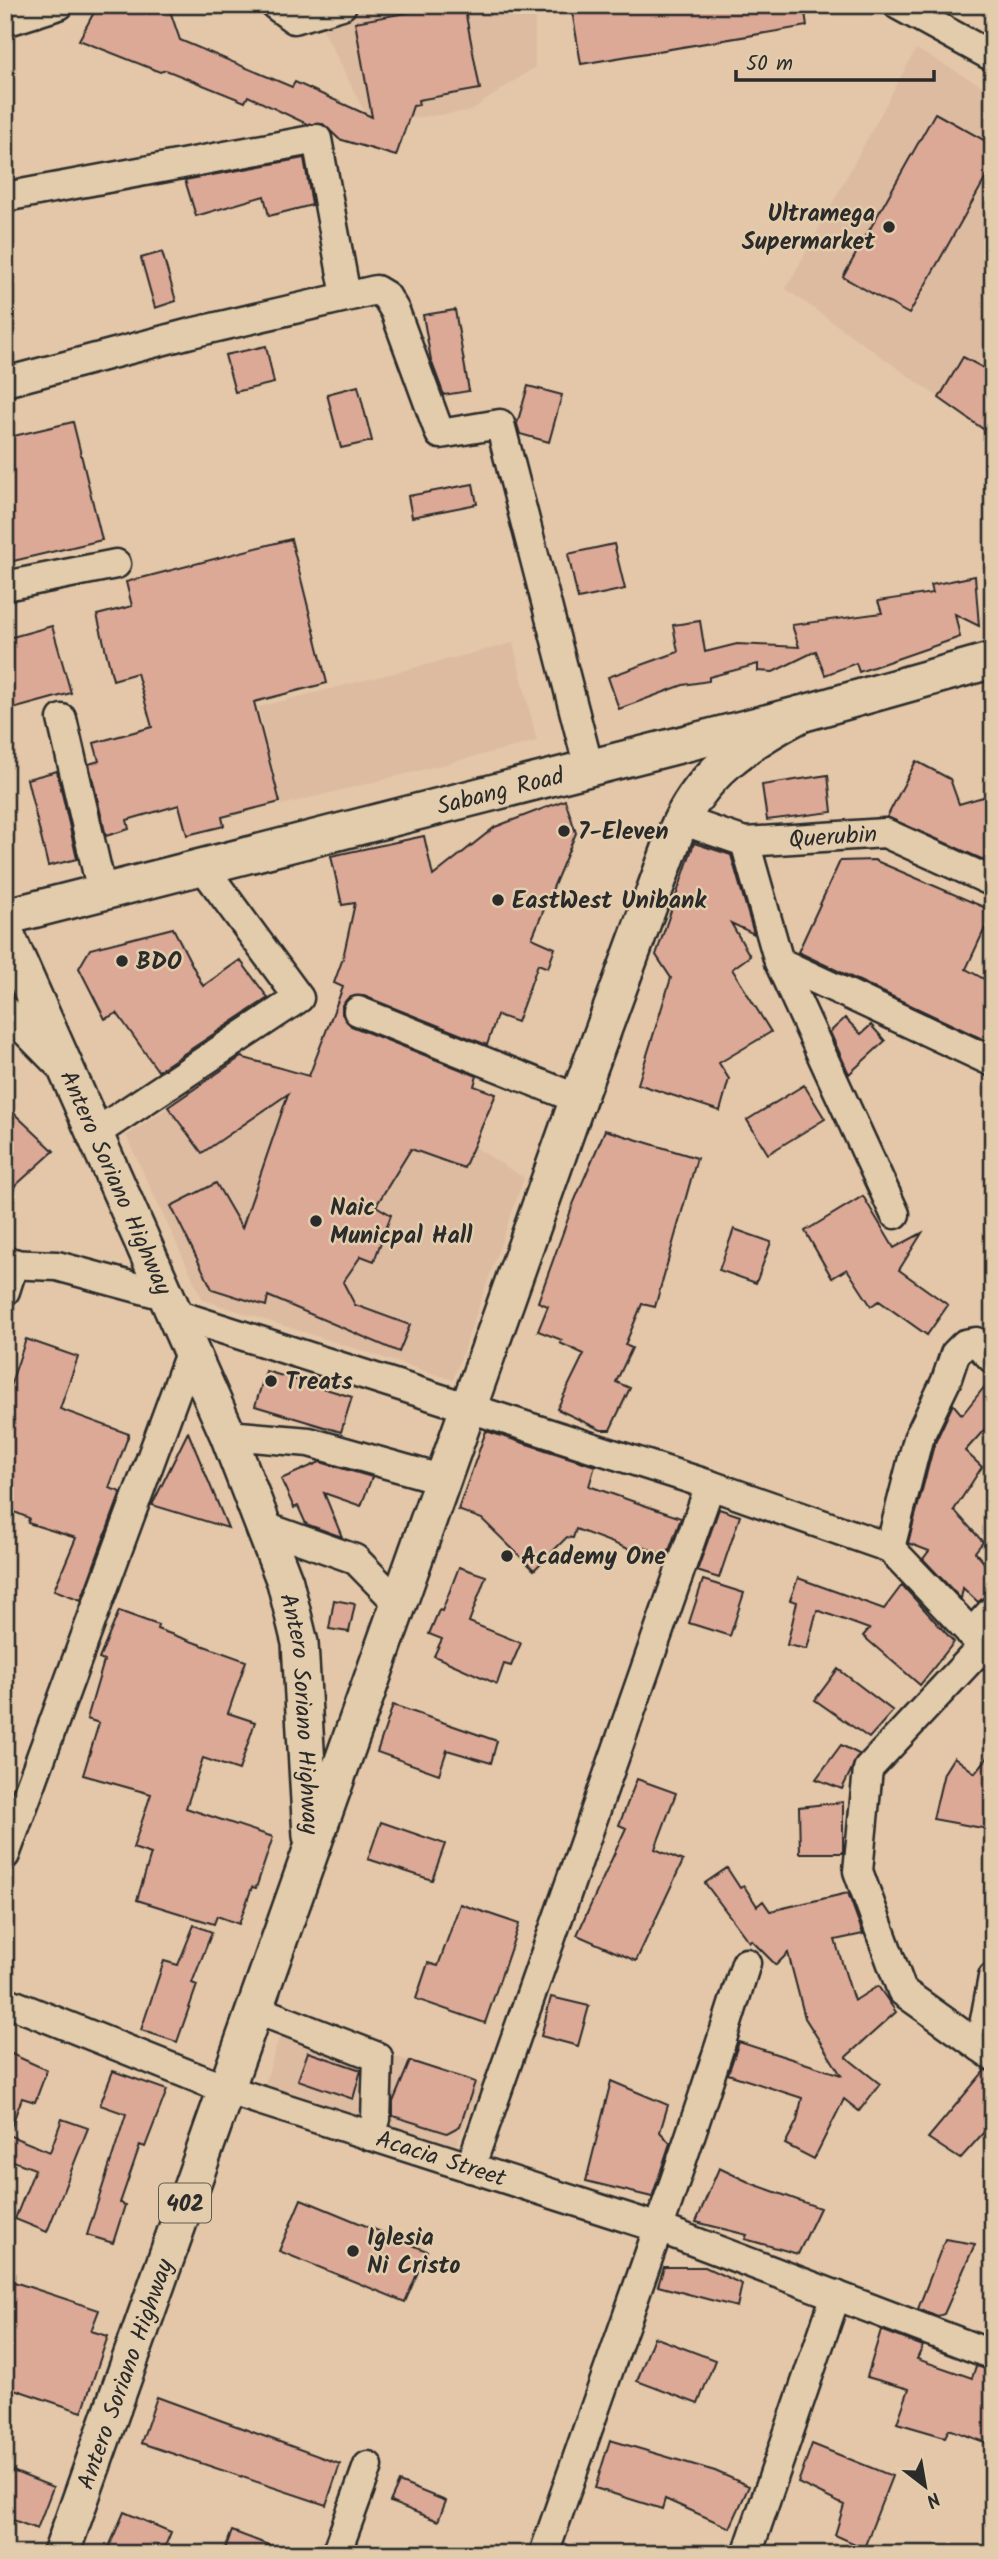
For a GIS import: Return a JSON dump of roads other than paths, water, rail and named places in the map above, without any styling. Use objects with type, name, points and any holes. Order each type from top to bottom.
[{"type":"main road","name":"Sabang Road","points":[[5,917],[801,714],[993,660]]},
{"type":"main road","name":"402","points":[[311,1854],[578,1099],[681,820],[696,794],[732,756],[747,743],[801,714]]},
{"type":"main road","name":"Antero Soriano Highway","points":[[5,931],[228,1435],[285,1582],[300,1643],[311,1854],[61,2554]]},
{"type":"street","points":[[5,22],[59,5]]},
{"type":"street","points":[[275,5],[294,19],[342,5]]},
{"type":"street","points":[[898,5],[989,48]]},
{"type":"street","points":[[5,197],[317,139],[346,296]]},
{"type":"street","points":[[5,382],[346,296],[376,290],[386,296],[395,311],[440,434],[500,424],[589,768]]},
{"type":"street","points":[[5,586],[116,564]]},
{"type":"street","points":[[62,719],[102,892]]},
{"type":"street","points":[[681,820],[745,842],[779,962],[895,1214]]},
{"type":"street","name":"Querubin","points":[[745,842],[885,833],[993,882]]},
{"type":"street","points":[[94,1134],[299,998],[203,867]]},
{"type":"street","points":[[779,962],[993,1062]]},
{"type":"street","points":[[5,1010],[66,1073]]},
{"type":"street","points":[[358,1011],[578,1099]]},
{"type":"street","points":[[5,1291],[10,1263],[57,1266],[890,1548],[982,1645]]},
{"type":"street","points":[[890,1548],[918,1439],[946,1381],[955,1354],[965,1344],[976,1342],[993,1359]]},
{"type":"street","points":[[5,1855],[190,1353]]},
{"type":"street","points":[[228,1435],[309,1442],[444,1480]]},
{"type":"street","points":[[470,2168],[710,1485]]},
{"type":"street","points":[[265,1527],[355,1559],[400,1605]]},
{"type":"street","points":[[987,2051],[902,1991],[858,1871],[868,1769],[982,1645],[993,1610]]},
{"type":"street","points":[[544,2554],[656,2227],[703,2102],[746,1963]]},
{"type":"street","points":[[987,2051],[993,1978]]},
{"type":"street","name":"Acacia Street","points":[[5,2001],[225,2089],[656,2227],[993,2355]]},
{"type":"street","points":[[255,2009],[378,2057],[376,2119],[370,2136]]},
{"type":"street","points":[[747,2554],[836,2295]]},
{"type":"street","points":[[336,2554],[368,2466]]},
{"type":"place","name":"Ultramega Supermarket","points":[[889,227]]},
{"type":"place","name":"7-Eleven","points":[[564,831]]},
{"type":"place","name":"EastWest Unibank","points":[[498,900]]},
{"type":"place","name":"BDO","points":[[122,961]]},
{"type":"place","name":"Naic Municpal Hall","points":[[316,1221]]},
{"type":"place","name":"Treats","points":[[271,1381]]},
{"type":"place","name":"Academy One","points":[[507,1556]]},
{"type":"place","name":"Iglesia Ni Cristo","points":[[353,2251]]}]
